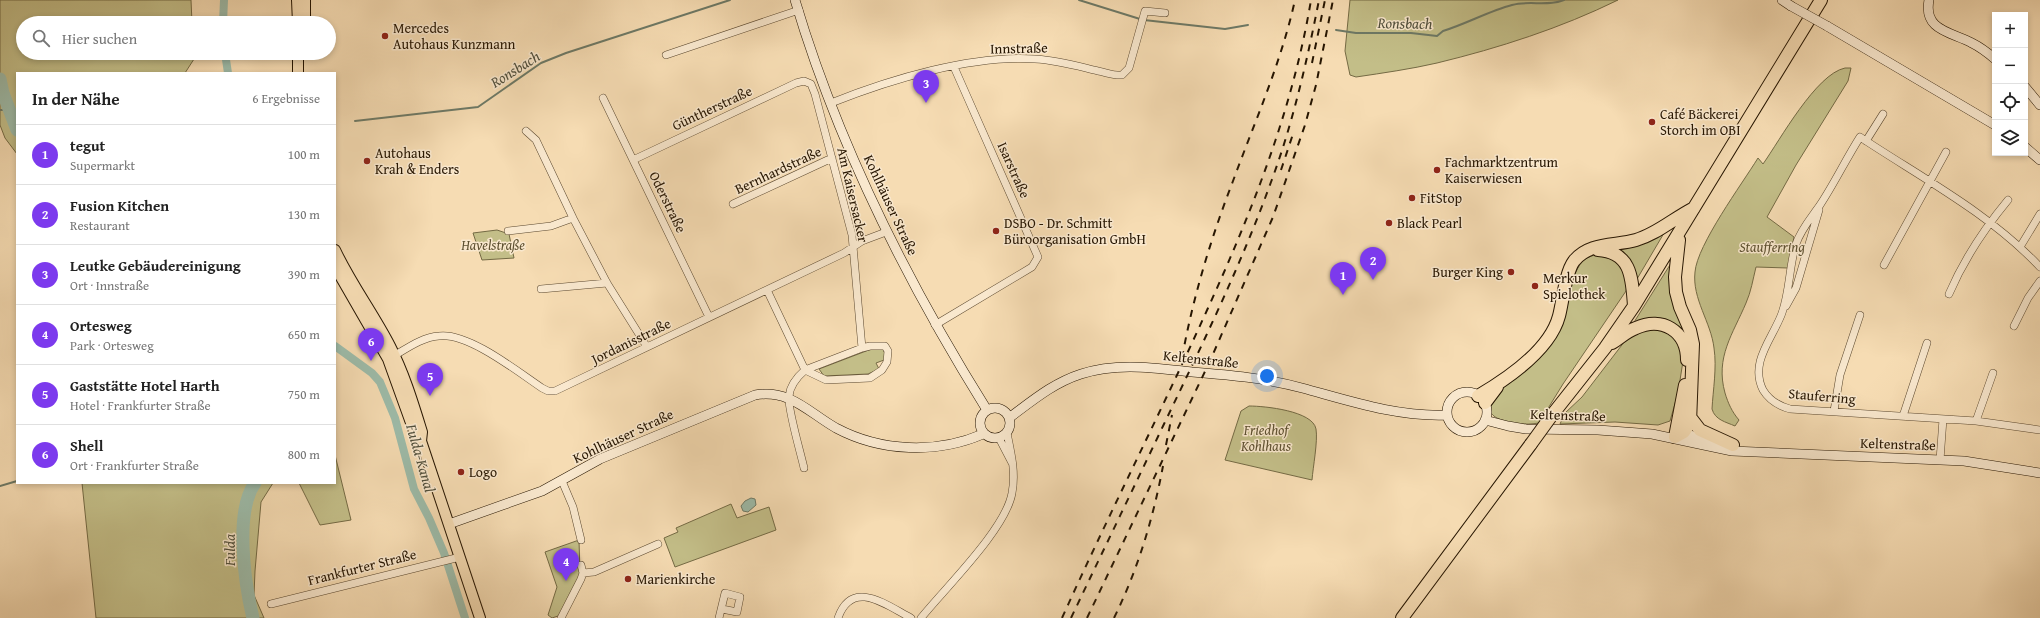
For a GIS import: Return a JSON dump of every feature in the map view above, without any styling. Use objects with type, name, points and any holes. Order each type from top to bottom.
[{"type":"highway","points":[[1402,618],[1552,415],[1605,348],[1634,306],[1821,0]]},
{"type":"highway","points":[[1482,400],[1533,355],[1550,335],[1558,319],[1570,266],[1578,257],[1586,251],[1599,246],[1638,240],[1660,229],[1694,208]]},
{"type":"highway","points":[[1675,438],[1688,428],[1690,417],[1693,344],[1690,330],[1677,300],[1675,285],[1676,251],[1680,233]]},
{"type":"highway","points":[[1586,251],[1606,250],[1620,257],[1625,263],[1631,277],[1634,306]]},
{"type":"highway","points":[[1605,348],[1635,328],[1649,323],[1666,325],[1679,334],[1686,347],[1687,366],[1675,438]]},
{"type":"highway","points":[[1690,417],[1700,430],[1733,445]]},
{"type":"main road","points":[[298,0],[298,16]]},
{"type":"main road","points":[[305,0],[305,16]]},
{"type":"main road","name":"Kohlhäuser Straße","points":[[795,0],[831,103],[886,232],[936,325],[987,410]]},
{"type":"main road","points":[[1782,0],[1992,123]]},
{"type":"main road","points":[[1929,0],[1928,8],[1931,19],[1939,28],[1972,43],[1992,57]]},
{"type":"main road","points":[[298,60],[298,72]]},
{"type":"main road","points":[[305,60],[305,72]]},
{"type":"main road","points":[[2028,91],[2040,105]]},
{"type":"main road","points":[[2028,150],[2040,160]]},
{"type":"main road","points":[[336,252],[391,358],[415,434],[421,441],[449,524],[455,558],[480,618]]},
{"type":"main road","points":[[336,269],[391,358]]},
{"type":"main road","name":"Keltenstraße","points":[[1009,418],[1055,385],[1068,379],[1099,369],[1128,366],[1252,378],[1293,386],[1400,413],[1426,415],[1447,414]]},
{"type":"main road","points":[[1470,392],[1482,400],[1486,415],[1485,420],[1476,429],[1464,431],[1453,426],[1447,414],[1449,403],[1457,394],[1470,392]]},
{"type":"main road","name":"Kohlhäuser Straße","points":[[449,524],[530,495],[562,481],[600,459],[743,399],[764,393],[773,393],[788,398],[845,432],[886,444],[908,448],[938,448],[957,444],[983,434]]},
{"type":"main road","points":[[993,408],[1000,409],[1006,413],[1009,418],[1010,424],[1007,433],[999,438],[990,438],[983,434],[980,427],[980,420],[987,410],[993,408]]},
{"type":"main road","name":"Keltenstraße","points":[[1485,420],[1508,426],[1526,428],[1598,430],[1675,438],[1726,450],[1985,463],[2040,473]]},
{"type":"main road","name":"Keltenstraße","points":[[1675,438],[1689,435],[1733,445],[1755,452]]},
{"type":"street","points":[[666,55],[799,10]]},
{"type":"street","name":"Innstraße","points":[[831,103],[853,94],[918,74],[1003,60],[1054,60],[1122,75],[1129,68],[1145,12],[1165,14]]},
{"type":"street","name":"Isarstraße","points":[[936,325],[1032,267],[1038,257],[954,67]]},
{"type":"street","name":"Am Kaisersacker","points":[[802,81],[811,84],[815,94],[852,235],[862,348]]},
{"type":"street","name":"Güntherstraße","points":[[633,160],[802,81]]},
{"type":"street","name":"Oderstraße","points":[[603,98],[709,317]]},
{"type":"street","name":"Stauferring","points":[[1782,313],[1796,245],[1808,219],[1820,205],[1860,137],[1866,141],[1883,114]]},
{"type":"street","points":[[526,131],[536,140],[573,218],[607,283],[647,347]]},
{"type":"street","points":[[1866,141],[1929,182],[1970,206],[2020,247],[2040,267]]},
{"type":"street","points":[[1884,265],[1946,152]]},
{"type":"street","name":"Bernhardstraße","points":[[734,204],[832,158]]},
{"type":"street","points":[[1949,294],[1958,274],[1989,223],[2008,200]]},
{"type":"street","name":"Stauferring","points":[[1820,205],[1796,288],[1782,313],[1760,361],[1759,376],[1764,391],[1775,403],[1790,409],[1943,419],[2040,430]]},
{"type":"street","points":[[2020,247],[2040,214]]},
{"type":"street","points":[[508,231],[551,226],[573,218]]},
{"type":"street","name":"Jordanisstraße","points":[[391,358],[420,342],[439,336],[450,336],[468,341],[542,388],[548,391],[555,391],[767,290],[852,248],[862,241],[886,232]]},
{"type":"street","points":[[2014,326],[2040,281]]},
{"type":"street","points":[[541,289],[607,283]]},
{"type":"street","points":[[767,290],[805,370],[820,378],[826,380],[865,378],[874,376],[882,370],[889,358],[887,348],[881,345],[862,348],[805,370],[793,384],[788,398],[804,468]]},
{"type":"street","points":[[1834,411],[1840,375],[1860,315]]},
{"type":"street","points":[[1903,416],[1927,343]]},
{"type":"street","points":[[1976,422],[1993,373]]},
{"type":"street","points":[[1940,460],[1943,419]]},
{"type":"street","points":[[921,618],[1001,521],[1012,494],[1013,457],[1007,433]]},
{"type":"street","points":[[999,438],[1012,464]]},
{"type":"street","points":[[562,481],[573,508],[581,540]]},
{"type":"street","points":[[583,572],[594,572],[658,544]]},
{"type":"street","name":"Frankfurter Straße","points":[[271,604],[455,558]]},
{"type":"street","points":[[561,618],[583,572],[581,565]]},
{"type":"street","points":[[838,618],[847,601],[862,596],[871,598],[911,618]]},
{"type":"street","points":[[719,618],[722,609]]},
{"type":"green space","points":[[0,0],[191,0],[192,16],[16,16],[16,60],[193,60],[186,72],[16,72],[16,153],[5,138],[0,125]]},
{"type":"green space","points":[[1350,0],[1618,0],[1574,20],[1483,51],[1427,65],[1356,77],[1350,75],[1345,51]]},
{"type":"green space","name":"Staufferring","points":[[1845,68],[1851,68],[1848,81],[1796,165],[1767,217],[1794,237],[1788,268],[1756,267],[1748,299],[1727,346],[1722,368],[1722,380],[1729,404],[1739,420],[1735,426],[1718,418],[1713,413],[1712,409],[1715,356],[1712,338],[1696,292],[1695,272],[1698,260],[1703,246],[1758,158],[1763,164],[1800,109],[1822,82],[1834,73]]},
{"type":"green space","points":[[1667,228],[1637,279],[1615,250]]},
{"type":"green space","name":"Havelstraße","points":[[497,230],[509,234],[514,258],[482,260],[473,233]]},
{"type":"green space","points":[[1598,254],[1619,260],[1628,282],[1626,291],[1563,384],[1539,423],[1518,424],[1497,418],[1491,412],[1490,405],[1493,397],[1500,389],[1531,363],[1570,290],[1580,265],[1585,259]]},
{"type":"green space","points":[[1673,260],[1689,341],[1677,326],[1671,323],[1657,322],[1631,327]]},
{"type":"green space","points":[[1661,328],[1677,337],[1683,361],[1678,393],[1670,421],[1658,425],[1615,422],[1560,424],[1565,413],[1582,397],[1628,337],[1635,332]]},
{"type":"green space","points":[[882,347],[886,356],[884,360],[876,363],[879,369],[868,374],[824,376],[819,369],[874,348]]},
{"type":"green space","name":"Friedhof Kohlhaus","points":[[1249,406],[1266,407],[1287,411],[1307,418],[1313,423],[1316,429],[1316,440],[1312,480],[1225,460],[1241,411]]},
{"type":"green space","points":[[336,459],[351,520],[320,525],[300,484],[336,484]]},
{"type":"green space","points":[[82,484],[272,484],[261,502],[255,571],[254,595],[264,618],[96,618]]},
{"type":"green space","points":[[731,504],[737,518],[769,507],[776,530],[675,567],[664,538],[678,532],[676,528]]},
{"type":"green space","points":[[579,540],[580,575],[561,615],[552,618],[548,615],[557,587],[545,552]]},
{"type":"shaded area","points":[[751,498],[755,499],[756,505],[748,512],[743,511],[741,506],[745,501]]},
{"type":"waterway","name":"Fulda-Kanal","points":[[223,16],[224,0]]},
{"type":"waterway","name":"Ronsbach","points":[[355,121],[478,107],[541,63],[566,53],[730,0]]},
{"type":"waterway","name":"Ronsbach","points":[[1079,0],[1140,19]]},
{"type":"waterway","name":"Ronsbach","points":[[1336,30],[1356,33],[1411,33],[1437,36],[1443,31],[1512,5],[1525,3],[1551,3],[1564,0]]},
{"type":"waterway","name":"Ronsbach","points":[[1144,20],[1225,29],[1248,25]]},
{"type":"waterway","name":"Fulda-Kanal","points":[[226,60],[228,72]]},
{"type":"waterway","name":"Fulda","points":[[0,79],[3,93],[16,127]]},
{"type":"waterway","points":[[0,110],[9,110]]},
{"type":"waterway","name":"Fulda-Kanal","points":[[336,347],[372,373],[380,382],[395,418],[414,489],[429,518],[444,553],[465,618]]},
{"type":"waterway","points":[[0,486],[16,481]]},
{"type":"waterway","name":"Fulda","points":[[253,618],[247,587],[243,549],[243,530],[249,496],[255,484]]},
{"type":"railway","points":[[1182,358],[1197,290],[1210,246],[1275,69],[1295,0]]},
{"type":"railway","points":[[1062,618],[1225,271],[1256,196],[1294,80],[1311,0]]},
{"type":"railway","points":[[1071,618],[1207,335],[1247,244],[1279,160],[1293,115],[1319,0]]},
{"type":"railway","points":[[1312,63],[1325,0]]},
{"type":"railway","points":[[1087,618],[1210,361],[1273,217],[1305,125],[1316,85],[1333,0]]},
{"type":"railway","points":[[1281,170],[1293,134]]},
{"type":"railway","points":[[1166,445],[1172,415]]},
{"type":"railway","points":[[1114,618],[1123,600],[1144,544],[1163,466]]},
{"type":"place","name":"Mercedes Autohaus Kunzmann","points":[[385,36]]},
{"type":"place","name":"Leutke Gebäudereinigung","points":[[926,103]]},
{"type":"place","name":"Café Bäckerei Storch im OBI","points":[[1652,122]]},
{"type":"place","name":"Autohaus Krah & Enders","points":[[367,161]]},
{"type":"place","name":"Fachmarktzentrum Kaiserwiesen","points":[[1437,170]]},
{"type":"place","name":"FitStop","points":[[1412,198]]},
{"type":"place","name":"Black Pearl","points":[[1389,223]]},
{"type":"place","name":"DSBO - Dr. Schmitt Büroorganisation GmbH","points":[[996,231]]},
{"type":"place","name":"Burger King","points":[[1511,272]]},
{"type":"place","name":"Fusion Kitchen","points":[[1373,280]]},
{"type":"place","name":"Merkur Spielothek","points":[[1535,286]]},
{"type":"place","name":"tegut","points":[[1343,295]]},
{"type":"place","name":"Shell","points":[[371,361]]},
{"type":"place","name":"Gaststätte Hotel Harth","points":[[430,396]]},
{"type":"place","name":"Logo","points":[[461,472]]},
{"type":"place","name":"Marienkirche","points":[[628,579]]},
{"type":"place","name":"Ortesweg","points":[[566,581]]}]
